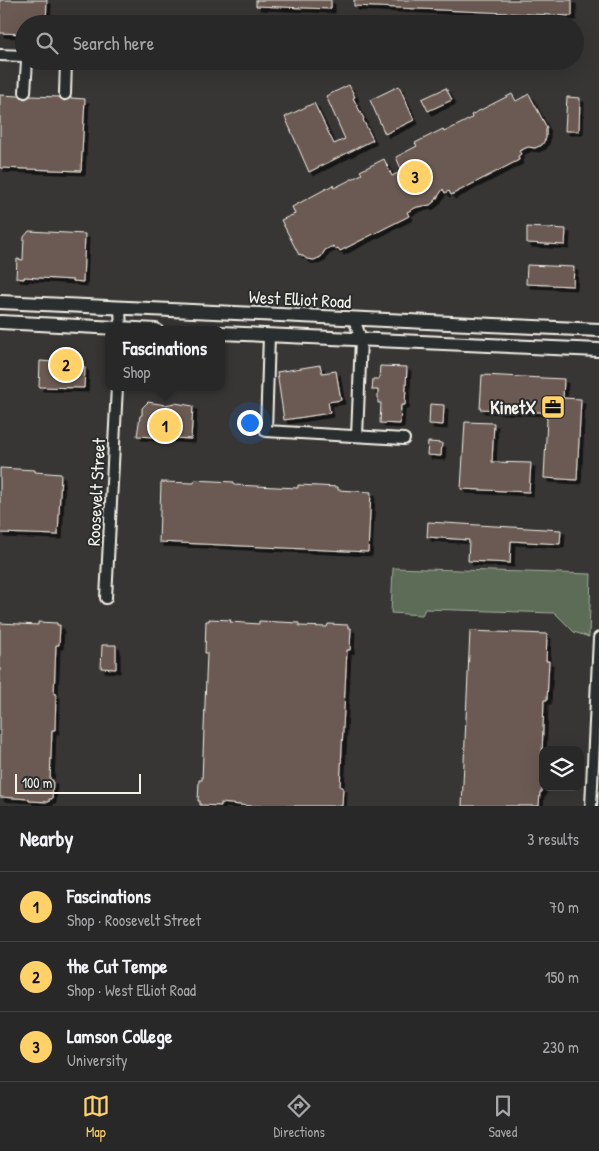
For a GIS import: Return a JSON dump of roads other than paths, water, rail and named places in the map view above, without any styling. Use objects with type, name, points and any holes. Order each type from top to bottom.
[{"type":"main road","name":"West Elliot Road","points":[[0,302],[599,330]]},
{"type":"main road","points":[[0,322],[105,328]]},
{"type":"main road","points":[[225,333],[599,350]]},
{"type":"street","points":[[0,55],[15,56]]},
{"type":"street","points":[[25,92],[26,70]]},
{"type":"street","points":[[65,94],[66,70]]},
{"type":"street","points":[[120,308],[121,326]]},
{"type":"street","points":[[354,318],[361,340],[357,436]]},
{"type":"street","points":[[270,335],[266,431],[404,439]]},
{"type":"street","name":"Roosevelt Street","points":[[106,598],[118,391]]},
{"type":"street","points":[[591,806],[597,716],[599,638]]},
{"type":"place","name":"Lamson College","points":[[415,177]]},
{"type":"place","name":"the Cut Tempe","points":[[66,365]]},
{"type":"place","name":"KinetX","points":[[553,407]]},
{"type":"place","name":"Fascinations","points":[[165,426]]}]
